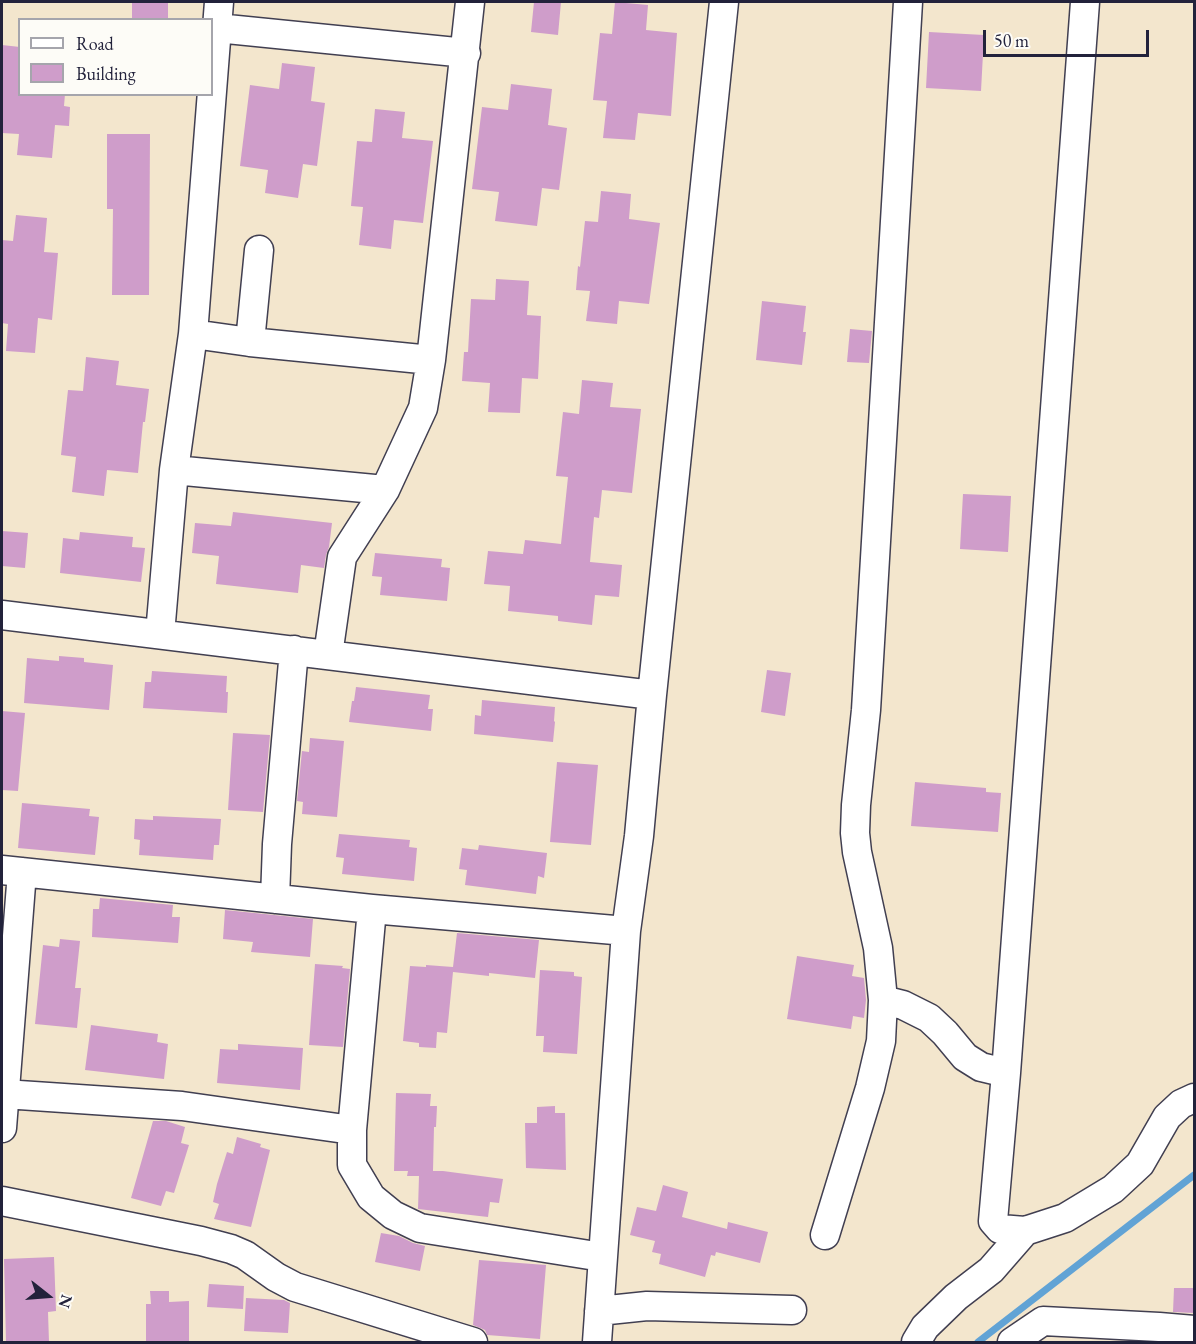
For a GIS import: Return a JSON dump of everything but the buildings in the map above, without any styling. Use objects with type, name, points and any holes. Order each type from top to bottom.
[{"type":"street","points":[[328,655],[342,557],[385,490],[423,408],[466,54],[470,2]]},
{"type":"street","points":[[597,1342],[626,931],[639,836],[724,2]]},
{"type":"street","points":[[825,1235],[870,1088],[881,1041],[883,1000],[878,948],[855,833],[866,710],[908,2]]},
{"type":"street","points":[[1085,2],[1006,1073],[993,1221],[1000,1229],[1025,1231],[1065,1218],[1113,1189],[1140,1164],[1167,1117],[1181,1104],[1194,1098]]},
{"type":"street","points":[[213,79],[218,15],[466,54]]},
{"type":"street","points":[[160,634],[174,470],[193,334],[212,96]]},
{"type":"street","points":[[250,342],[259,250]]},
{"type":"street","points":[[193,334],[430,360]]},
{"type":"street","points":[[174,470],[385,490]]},
{"type":"street","points":[[2,615],[652,695]]},
{"type":"street","points":[[275,899],[277,844],[294,650]]},
{"type":"street","points":[[2,1128],[11,871],[372,909],[626,931]]},
{"type":"street","points":[[372,909],[352,1130],[352,1166],[371,1197],[393,1215],[420,1228],[602,1257]]},
{"type":"street","points":[[883,1000],[903,1005],[929,1018],[945,1033],[964,1057],[981,1067],[1006,1073]]},
{"type":"street","points":[[4,1094],[182,1106],[352,1130]]},
{"type":"street","points":[[2,1202],[201,1241],[231,1249],[245,1255],[276,1277],[295,1287],[474,1342]]},
{"type":"street","points":[[916,1342],[925,1327],[956,1297],[991,1270],[1025,1231]]},
{"type":"street","points":[[599,1311],[647,1306],[792,1310]]},
{"type":"street","points":[[1012,1342],[1043,1321],[1194,1330]]},
{"type":"waterway","points":[[978,1342],[1194,1175]]}]
